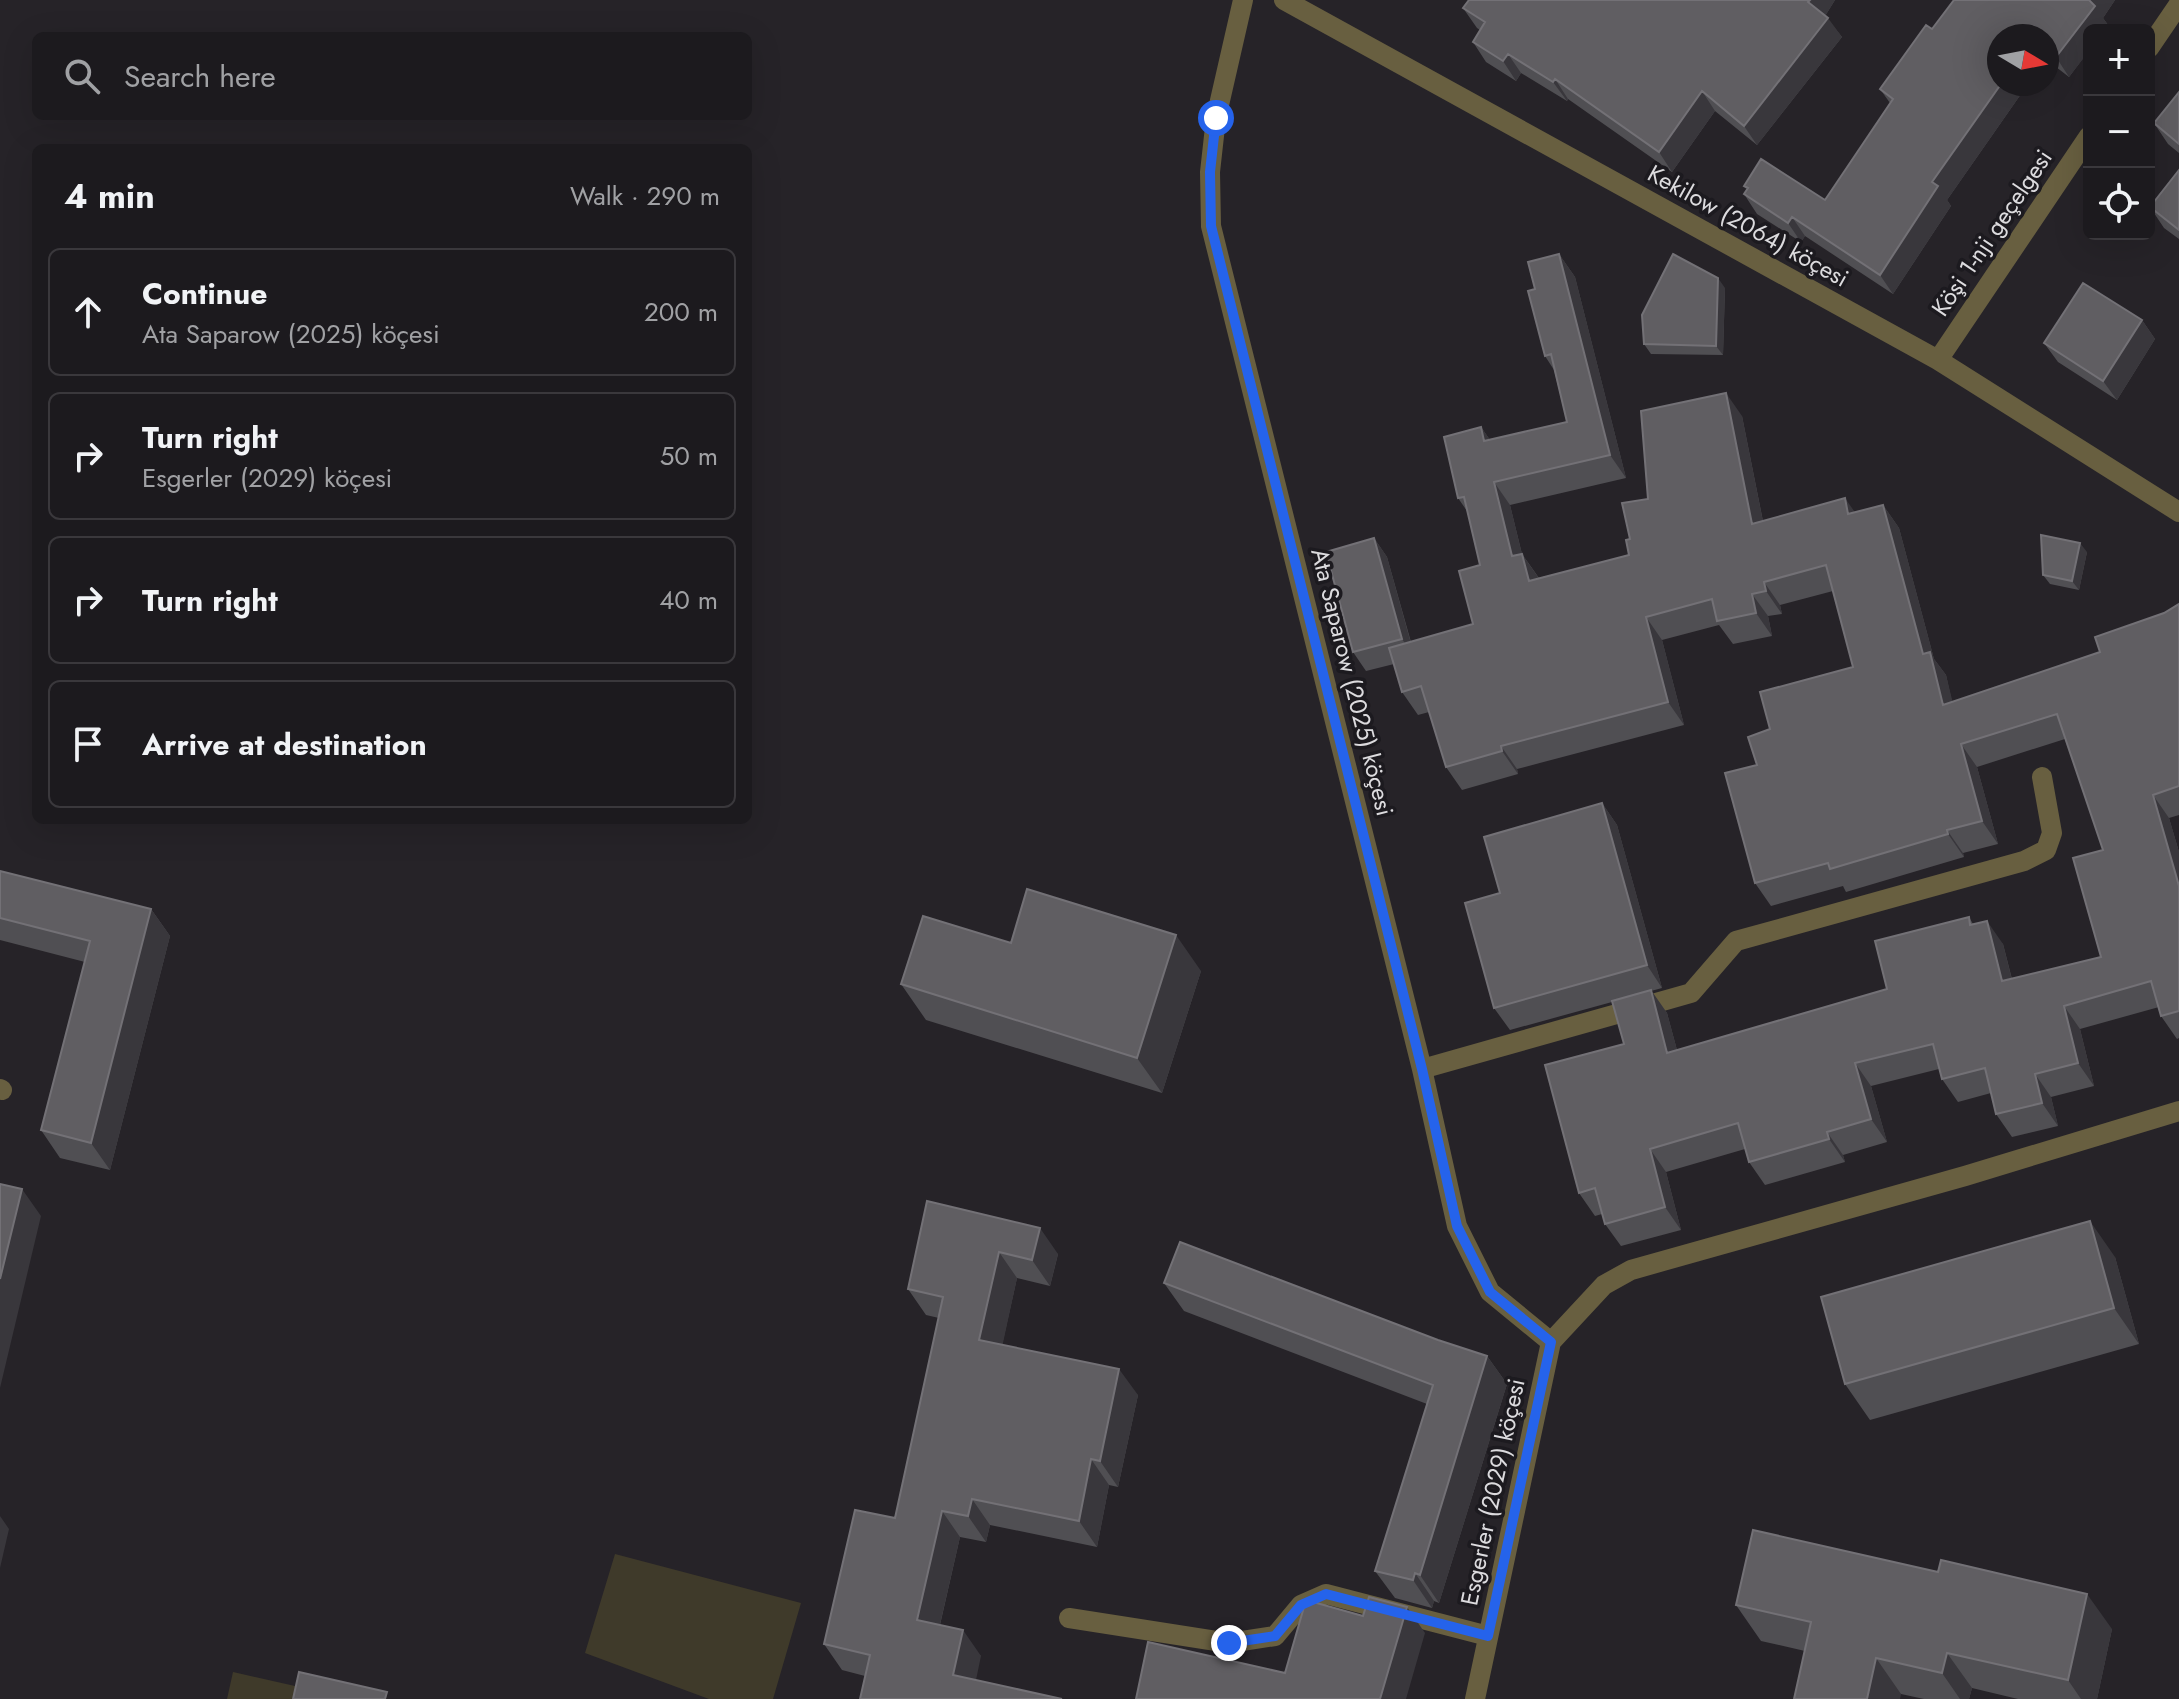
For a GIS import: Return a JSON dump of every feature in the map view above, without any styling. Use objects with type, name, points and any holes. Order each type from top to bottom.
[{"type":"street","name":"Ata Saparow (2025) köçesi","points":[[1243,0],[1216,118],[1210,172],[1211,226],[1422,1069],[1457,1226],[1490,1292],[1551,1342]]},
{"type":"street","name":"Kekilow (2064) köçesi","points":[[1284,0],[1938,360],[2179,512]]},
{"type":"street","points":[[2155,39],[2179,4]]},
{"type":"street","name":"Köşi 1-nji geçelgesi","points":[[1938,360],[2083,145]]},
{"type":"street","points":[[1422,1069],[1691,993],[1736,941],[2024,861],[2046,850],[2052,833],[2042,777]]},
{"type":"street","points":[[1551,1342],[1604,1285],[1631,1270],[1965,1176],[2179,1111]]},
{"type":"street","name":"Esgerler (2029) köçesi","points":[[1475,1699],[1551,1342]]},
{"type":"street","points":[[1069,1618],[1229,1643],[1275,1636],[1301,1605],[1326,1594],[1488,1636]]},
{"type":"shaded area","points":[[615,1554],[801,1603],[773,1699],[709,1699],[585,1653]]},
{"type":"shaded area","points":[[233,1672],[317,1691],[315,1699],[227,1699]]},
{"type":"building","points":[[1469,0],[1810,0],[1808,2],[1828,18],[1744,126],[1702,91],[1659,152],[1555,79],[1553,82],[1508,54],[1503,61],[1473,42],[1485,22],[1463,8]]},
{"type":"building","points":[[1954,0],[2089,0],[2095,6],[2059,53],[2059,24],[1987,24],[1987,96],[1993,96],[1932,182],[1938,186],[1880,275],[1792,217],[1788,223],[1744,194],[1748,188],[1744,186],[1761,159],[1825,200],[1893,99],[1880,89],[1926,25],[1932,29]]},
{"type":"building","points":[[2179,92],[2179,144],[2155,122]]},
{"type":"building","points":[[2179,170],[2179,230],[2155,211],[2155,201]]},
{"type":"building","points":[[1559,254],[1610,455],[1494,482],[1512,556],[1522,554],[1529,581],[1629,555],[1626,540],[1630,539],[1622,503],[1648,499],[1641,411],[1726,393],[1752,524],[1845,498],[1848,514],[1883,505],[1923,654],[1930,652],[1943,705],[2100,652],[2095,637],[2164,613],[2179,604],[2179,786],[2153,795],[2179,886],[2179,1011],[2161,1016],[2151,981],[2064,1006],[2078,1063],[2035,1074],[2042,1103],[1996,1114],[1985,1068],[1942,1079],[1933,1044],[1855,1063],[1871,1119],[1827,1132],[1829,1139],[1749,1162],[1738,1123],[1650,1149],[1665,1207],[1605,1224],[1595,1188],[1579,1193],[1545,1065],[1624,1044],[1612,1001],[1651,990],[1667,1053],[1887,989],[1875,941],[1969,917],[1970,925],[1987,921],[2002,981],[2101,957],[2073,858],[2103,850],[2057,714],[1961,744],[1982,821],[1830,869],[1828,863],[1755,883],[1725,773],[1757,765],[1748,737],[1770,729],[1760,692],[1853,667],[1826,565],[1764,582],[1766,591],[1752,594],[1756,613],[1717,621],[1712,599],[1646,617],[1668,702],[1501,746],[1502,751],[1446,767],[1421,686],[1402,692],[1389,648],[1473,624],[1459,571],[1480,565],[1464,497],[1458,498],[1444,437],[1481,427],[1484,441],[1567,422],[1551,354],[1545,356],[1528,291],[1535,289],[1528,262]]},
{"type":"building","points":[[1673,254],[1718,278],[1716,346],[1644,344],[1642,315]]},
{"type":"building","points":[[2083,283],[2142,320],[2103,381],[2044,343]]},
{"type":"building","points":[[2041,535],[2080,543],[2072,581],[2043,575]]},
{"type":"building","points":[[1374,538],[1402,639],[1353,652],[1326,552]]},
{"type":"building","points":[[1602,803],[1647,965],[1494,1008],[1465,903],[1500,893],[1484,837]]},
{"type":"building","points":[[0,871],[151,909],[91,1143],[41,1130],[90,941],[0,918]]},
{"type":"building","points":[[1027,889],[1176,935],[1137,1058],[901,984],[923,916],[1011,943]]},
{"type":"building","points":[[0,1184],[22,1189],[0,1279]]},
{"type":"building","points":[[927,1201],[1040,1228],[1032,1260],[999,1252],[979,1340],[1119,1369],[1100,1461],[1091,1459],[1079,1521],[972,1499],[968,1516],[942,1511],[917,1620],[963,1630],[953,1675],[1062,1699],[860,1699],[870,1655],[824,1644],[855,1510],[895,1518],[943,1297],[908,1289]]},
{"type":"building","points":[[2090,1221],[2114,1308],[1845,1384],[1821,1297]]},
{"type":"building","points":[[1180,1242],[1487,1356],[1420,1575],[1415,1573],[1413,1580],[1375,1571],[1433,1385],[1164,1283]]},
{"type":"building","points":[[1753,1530],[1938,1572],[1941,1560],[2087,1594],[2068,1680],[1947,1653],[1942,1673],[1876,1658],[1867,1699],[1794,1699],[1811,1622],[1736,1605]]},
{"type":"building","points":[[1369,1597],[1407,1607],[1380,1699],[1136,1699],[1148,1642],[1285,1673],[1306,1600],[1363,1616]]},
{"type":"building","points":[[299,1672],[387,1692],[385,1699],[293,1699]]},
{"type":"route","points":[[1216,118],[1210,172],[1211,226],[1422,1069],[1457,1226],[1490,1292],[1551,1342],[1488,1636],[1326,1594],[1301,1605],[1275,1636],[1229,1643]]}]
